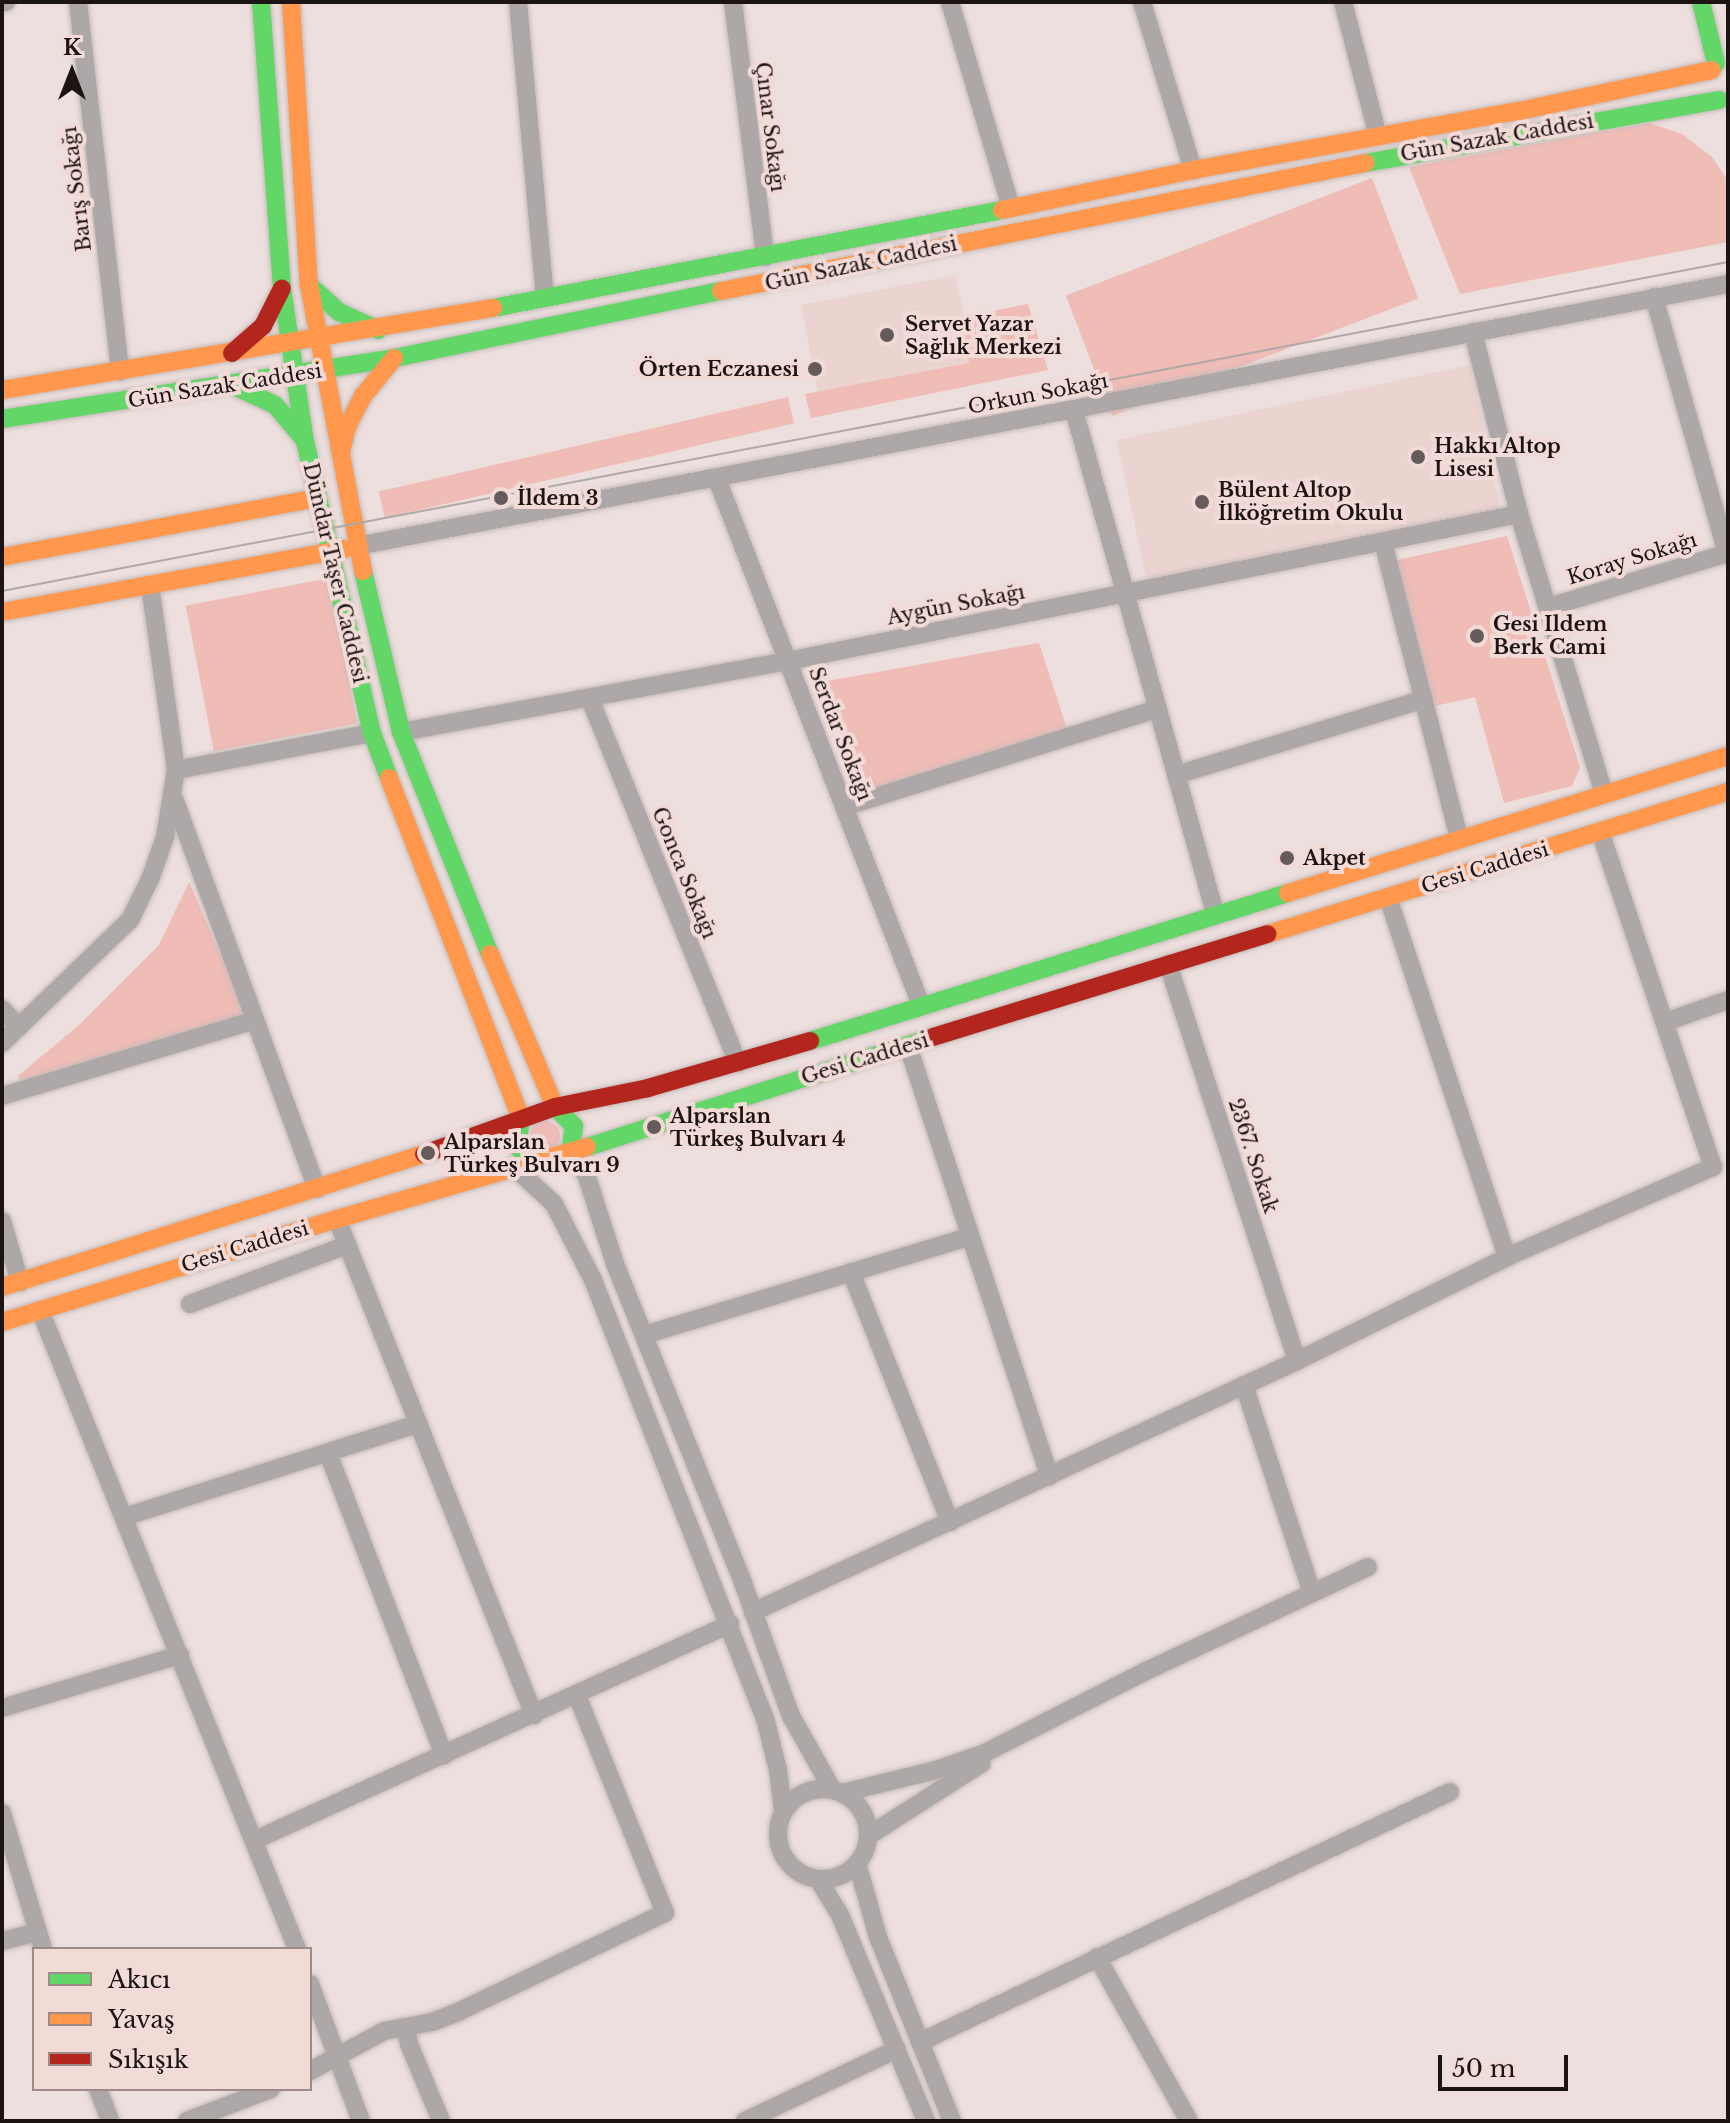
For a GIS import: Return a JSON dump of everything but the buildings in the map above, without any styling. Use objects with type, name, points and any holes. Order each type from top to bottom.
[{"type":"street","name":"Barış Sokağı","points":[[78,2],[120,372]]},
{"type":"street","name":"Dündar Taşer Caddesi","points":[[261,2],[282,288],[305,441],[329,552],[372,733],[521,1118]]},
{"type":"street","name":"Dündar Taşer Caddesi","points":[[291,2],[309,285],[317,341],[357,546],[401,732],[530,1055],[555,1107]]},
{"type":"street","points":[[518,2],[545,298]]},
{"type":"street","name":"Çınar Sokağı","points":[[733,2],[765,257]]},
{"type":"street","points":[[950,2],[1011,208]]},
{"type":"street","points":[[1142,2],[1193,170]]},
{"type":"street","points":[[1343,2],[1378,136]]},
{"type":"street","points":[[1701,2],[1719,62],[1710,86],[1725,104]]},
{"type":"street","name":"Gün Sazak Caddesi","points":[[2,390],[291,346],[765,257],[1193,170],[1519,111],[1719,62]]},
{"type":"street","name":"Gün Sazak Caddesi","points":[[2,419],[394,358],[1267,180],[1725,104]]},
{"type":"street","name":"Orkun Sokağı","points":[[357,546],[1728,284]]},
{"type":"street","points":[[309,285],[339,312],[378,330]]},
{"type":"street","points":[[228,356],[263,326],[282,288]]},
{"type":"street","points":[[1654,297],[1727,553]]},
{"type":"street","points":[[1473,332],[1519,514],[1604,794]]},
{"type":"street","points":[[340,460],[347,427],[363,396],[394,358]]},
{"type":"street","points":[[231,385],[275,405],[292,421],[305,441]]},
{"type":"street","points":[[1074,410],[1215,913]]},
{"type":"street","name":"Serdar Sokağı","points":[[717,479],[921,1005]]},
{"type":"street","points":[[2,557],[317,498]]},
{"type":"street","name":"Aygün Sokağı","points":[[401,732],[788,661],[1519,514]]},
{"type":"street","points":[[1383,542],[1459,838]]},
{"type":"street","points":[[2,612],[357,546]]},
{"type":"street","name":"Koray Sokağı","points":[[1549,607],[1727,553]]},
{"type":"street","points":[[2,1043],[130,920],[161,851],[174,798],[176,770],[150,585]]},
{"type":"street","name":"Gonca Sokağı","points":[[590,699],[738,1063]]},
{"type":"street","points":[[1176,775],[1424,699]]},
{"type":"street","points":[[844,807],[1157,709]]},
{"type":"street","points":[[176,770],[372,733]]},
{"type":"street","name":"Gesi Caddesi","points":[[555,1107],[648,1088],[738,1063],[1728,756]]},
{"type":"street","name":"Gesi Caddesi","points":[[2,1322],[337,1219],[570,1153],[1168,964],[1728,792]]},
{"type":"street","points":[[174,798],[317,1189]]},
{"type":"street","points":[[753,1612],[1297,1361],[1507,1257],[1721,1163],[1665,1022],[1600,832]]},
{"type":"street","points":[[1388,898],[1507,1257]]},
{"type":"street","name":"2367. Sokak","points":[[1168,964],[1297,1361]]},
{"type":"street","points":[[1665,1022],[1728,1000]]},
{"type":"street","points":[[2,1009],[19,1027]]},
{"type":"street","points":[[2,1096],[255,1020]]},
{"type":"street","points":[[908,1046],[1049,1476]]},
{"type":"street","points":[[535,1163],[521,1153],[517,1145],[517,1126],[521,1118],[555,1107],[574,1126],[574,1145],[570,1153],[586,1174],[606,1237],[791,1716],[837,1791],[860,1807],[868,1836]]},
{"type":"street","name":"Gesi Caddesi","points":[[11,1284],[317,1189],[521,1118]]},
{"type":"street","points":[[516,1169],[554,1204],[593,1280],[730,1624],[770,1736],[783,1811],[777,1832],[782,1854],[797,1871],[818,1879],[841,1875],[857,1863],[868,1836],[1031,1731]]},
{"type":"street","points":[[337,1219],[534,1715]]},
{"type":"street","points":[[2,1221],[11,1284]]},
{"type":"street","points":[[644,1335],[969,1237]]},
{"type":"street","points":[[190,1304],[347,1245]]},
{"type":"street","points":[[851,1272],[950,1522]]},
{"type":"street","points":[[40,1310],[296,1947]]},
{"type":"street","points":[[1244,1385],[1312,1593]]},
{"type":"street","points":[[124,1517],[418,1424]]},
{"type":"street","points":[[328,1453],[444,1755]]},
{"type":"street","points":[[783,1811],[799,1795],[837,1791],[961,1762],[1368,1567]]},
{"type":"street","points":[[255,1840],[730,1624]]},
{"type":"street","points":[[2,1708],[180,1655]]},
{"type":"street","points":[[312,2070],[384,2031],[460,2011],[665,1913],[577,1695]]},
{"type":"street","points":[[920,2042],[1450,1792]]},
{"type":"street","points":[[2,1813],[40,1940],[2,1941]]},
{"type":"street","points":[[857,1863],[878,1937],[952,2121]]},
{"type":"street","points":[[818,1879],[840,1915],[926,2121]]},
{"type":"street","points":[[1097,1957],[1189,2121]]},
{"type":"street","points":[[312,1989],[361,2121]]},
{"type":"street","points":[[406,2027],[409,2044],[441,2121]]},
{"type":"street","points":[[745,2121],[897,2049]]},
{"type":"street","points":[[99,2091],[110,2121]]},
{"type":"street","points":[[187,2121],[266,2091]]},
{"type":"shaded area","points":[[1649,123],[1682,134],[1712,157],[1728,181],[1728,242],[1460,294],[1409,167]]},
{"type":"shaded area","points":[[1372,178],[1418,298],[1112,416],[1066,296]]},
{"type":"shaded area","name":"Servet Yazar Sağlık Merkezi","points":[[956,275],[974,366],[819,396],[801,305]]},
{"type":"shaded area","points":[[1028,304],[1048,370],[811,418],[805,394],[969,363],[962,317]]},
{"type":"shaded area","points":[[1470,365],[1503,520],[1150,595],[1117,440]]},
{"type":"shaded area","points":[[788,397],[794,423],[385,518],[379,491]]},
{"type":"shaded area","points":[[1507,536],[1580,767],[1572,786],[1504,803],[1475,697],[1435,706],[1397,560]]},
{"type":"shaded area","points":[[329,578],[357,723],[214,751],[186,606]]},
{"type":"shaded area","points":[[1039,643],[1069,735],[873,799],[827,681]]},
{"type":"shaded area","points":[[189,882],[250,1021],[23,1084],[18,1076],[80,1024],[159,945]]},
{"type":"shaded area","points":[[545,1121],[551,1122],[559,1130],[559,1142],[551,1150],[545,1151],[539,1150],[531,1142],[530,1136],[531,1130],[539,1122]]},
{"type":"tram line","points":[[2,591],[1728,262]]},
{"type":"traffic: fast","points":[[261,2],[282,288],[305,441],[372,733],[389,778]]},
{"type":"traffic: fast","points":[[1701,2],[1716,63]]},
{"type":"traffic: fast","points":[[1365,163],[1719,100]]},
{"type":"traffic: fast","points":[[493,308],[1002,210]]},
{"type":"traffic: fast","points":[[309,285],[339,312],[378,330]]},
{"type":"traffic: fast","points":[[2,419],[394,358],[721,291]]},
{"type":"traffic: fast","points":[[234,386],[275,405],[303,438]]},
{"type":"traffic: fast","points":[[363,571],[401,732],[490,954]]},
{"type":"traffic: fast","points":[[810,1041],[1288,893]]},
{"type":"traffic: fast","points":[[587,1147],[933,1037]]},
{"type":"traffic: fast","points":[[555,1107],[574,1126],[570,1153]]},
{"type":"traffic: fast","points":[[521,1118],[517,1145],[528,1160],[535,1163]]},
{"type":"traffic: slow","points":[[291,2],[309,285],[363,571]]},
{"type":"traffic: slow","points":[[1002,210],[1193,170],[1519,111],[1712,70]]},
{"type":"traffic: slow","points":[[721,291],[1365,163]]},
{"type":"traffic: slow","points":[[2,390],[493,308]]},
{"type":"traffic: slow","points":[[341,452],[347,427],[363,396],[394,358]]},
{"type":"traffic: slow","points":[[2,557],[317,498]]},
{"type":"traffic: slow","points":[[2,612],[344,549]]},
{"type":"traffic: slow","points":[[1288,893],[1728,756]]},
{"type":"traffic: slow","points":[[389,778],[521,1118]]},
{"type":"traffic: slow","points":[[1268,934],[1728,792]]},
{"type":"traffic: slow","points":[[490,954],[555,1107]]},
{"type":"traffic: slow","points":[[2,1322],[337,1219],[587,1147]]},
{"type":"traffic: slow","points":[[2,1287],[424,1154]]},
{"type":"traffic: jam","points":[[232,353],[263,326],[282,288]]},
{"type":"traffic: jam","points":[[933,1037],[1268,934]]},
{"type":"traffic: jam","points":[[424,1154],[555,1107],[648,1088],[810,1041]]},
{"type":"place","name":"Servet Yazar Sağlık Merkezi","points":[[887,335]]},
{"type":"place","name":"Örten Eczanesi","points":[[815,369]]},
{"type":"place","name":"Hakkı Altop Lisesi","points":[[1418,457]]},
{"type":"place","name":"İldem 3","points":[[501,498]]},
{"type":"place","name":"Bülent Altop İlköğretim Okulu","points":[[1202,502]]},
{"type":"place","name":"Gesi Ildem Berk Cami","points":[[1477,636]]},
{"type":"place","name":"Akpet","points":[[1287,858]]},
{"type":"place","name":"Alparslan Türkeş Bulvarı 4","points":[[654,1127]]},
{"type":"place","name":"Alparslan Türkeş Bulvarı 9","points":[[428,1153]]}]
